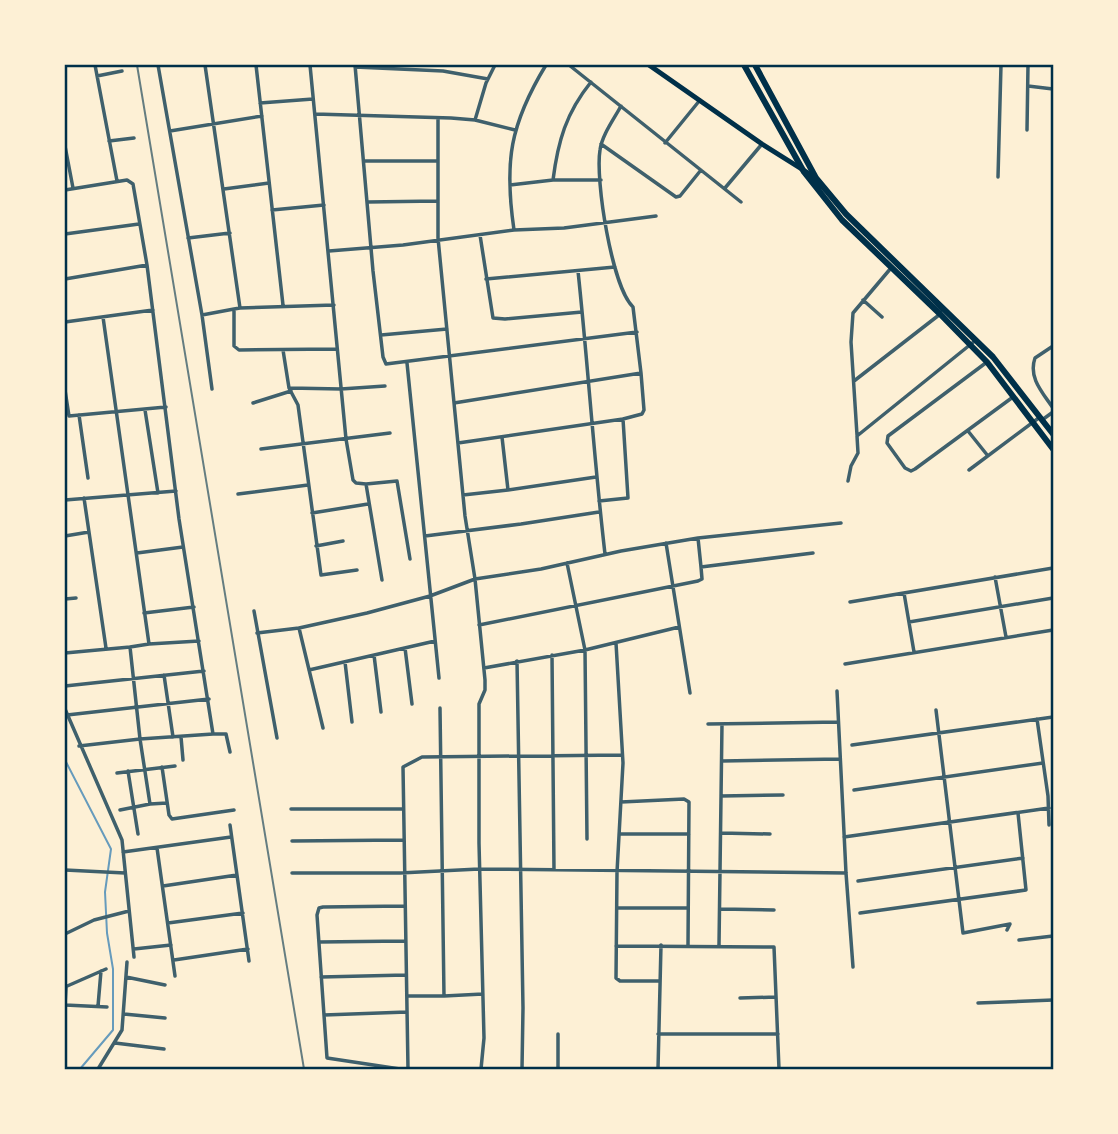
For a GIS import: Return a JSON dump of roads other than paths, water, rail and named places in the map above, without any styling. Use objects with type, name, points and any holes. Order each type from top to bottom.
[{"type":"main road","points":[[649,65],[762,144],[816,178]]},
{"type":"main road","points":[[744,65],[804,172],[842,220],[894,264],[974,343],[1014,396],[1053,434]]},
{"type":"main road","points":[[755,65],[816,178],[940,314],[993,357],[1039,420],[1053,449]]},
{"type":"street","points":[[95,65],[117,181]]},
{"type":"street","points":[[158,65],[202,315],[212,389]]},
{"type":"street","points":[[205,65],[230,233],[237,309],[234,346],[239,350],[337,349]]},
{"type":"street","points":[[256,65],[283,305]]},
{"type":"street","points":[[310,65],[346,439],[353,480],[366,484],[397,481],[410,559]]},
{"type":"street","points":[[446,71],[449,65]]},
{"type":"street","points":[[475,120],[495,65]]},
{"type":"street","points":[[514,230],[510,153],[526,101],[546,65]]},
{"type":"street","points":[[569,65],[741,202]]},
{"type":"street","points":[[998,177],[1001,65]]},
{"type":"street","points":[[1027,130],[1028,65]]},
{"type":"street","points":[[488,79],[446,71],[355,66],[371,248],[386,364],[637,332]]},
{"type":"street","points":[[97,76],[122,71]]},
{"type":"street","points":[[553,180],[556,153],[564,123],[591,82]]},
{"type":"street","points":[[1028,86],[1053,89]]},
{"type":"street","points":[[260,103],[313,99]]},
{"type":"street","points":[[665,143],[700,100]]},
{"type":"street","points":[[458,443],[642,414],[641,373],[633,307],[626,300],[615,267],[606,222],[599,156],[601,144],[621,106]]},
{"type":"street","points":[[315,114],[475,120],[515,130]]},
{"type":"street","points":[[170,131],[262,116]]},
{"type":"street","points":[[438,118],[439,240],[485,690],[479,704],[479,869],[484,1038],[481,1069]]},
{"type":"street","points":[[109,141],[134,138]]},
{"type":"street","points":[[601,144],[676,197],[680,196],[701,170]]},
{"type":"street","points":[[724,188],[762,144]]},
{"type":"street","points":[[65,146],[73,189]]},
{"type":"street","points":[[364,161],[438,161]]},
{"type":"street","points":[[65,190],[127,180],[133,184],[147,265],[183,547],[213,734]]},
{"type":"street","points":[[510,185],[553,180],[601,180]]},
{"type":"street","points":[[223,189],[270,183]]},
{"type":"street","points":[[368,202],[438,201]]},
{"type":"street","points":[[272,210],[324,205]]},
{"type":"street","points":[[329,251],[514,230],[564,228],[656,216]]},
{"type":"street","points":[[65,234],[139,224]]},
{"type":"street","points":[[188,239],[230,233]]},
{"type":"street","points":[[480,235],[493,318],[583,312]]},
{"type":"street","points":[[848,481],[851,466],[858,453],[851,320],[853,313],[894,264]]},
{"type":"street","points":[[65,279],[147,265]]},
{"type":"street","points":[[485,279],[615,267]]},
{"type":"street","points":[[578,271],[605,554]]},
{"type":"street","points":[[863,300],[882,317]]},
{"type":"street","points":[[202,315],[283,305],[334,305]]},
{"type":"street","points":[[65,322],[153,310]]},
{"type":"street","points":[[854,381],[940,314]]},
{"type":"street","points":[[103,317],[149,644]]},
{"type":"street","points":[[381,335],[447,329]]},
{"type":"street","points":[[857,436],[974,343]]},
{"type":"street","points":[[969,470],[1053,410],[1032,373],[1035,358],[1053,346]]},
{"type":"street","points":[[283,350],[290,389],[298,405],[321,575],[357,570]]},
{"type":"street","points":[[987,362],[886,439],[905,468],[911,471],[1014,396]]},
{"type":"street","points":[[407,363],[439,678]]},
{"type":"street","points":[[454,403],[641,373]]},
{"type":"street","points":[[253,403],[290,389],[385,386]]},
{"type":"street","points":[[65,390],[67,416],[166,407]]},
{"type":"street","points":[[145,410],[158,493]]},
{"type":"street","points":[[79,415],[88,478]]},
{"type":"street","points":[[599,501],[628,498],[623,419]]},
{"type":"street","points":[[968,431],[988,456]]},
{"type":"street","points":[[261,449],[390,433]]},
{"type":"street","points":[[502,437],[508,490]]},
{"type":"street","points":[[463,495],[596,477]]},
{"type":"street","points":[[366,484],[382,580]]},
{"type":"street","points":[[238,494],[308,485]]},
{"type":"street","points":[[65,500],[176,491]]},
{"type":"street","points":[[84,498],[106,648]]},
{"type":"street","points":[[312,513],[369,504]]},
{"type":"street","points":[[425,536],[600,512]]},
{"type":"street","points":[[257,633],[299,628],[368,613],[430,596],[475,579],[605,554],[698,538],[841,523]]},
{"type":"street","points":[[65,536],[89,532]]},
{"type":"street","points":[[479,625],[702,579],[698,538]]},
{"type":"street","points":[[317,546],[343,541]]},
{"type":"street","points":[[666,543],[690,693]]},
{"type":"street","points":[[137,553],[183,547]]},
{"type":"street","points":[[701,568],[813,553]]},
{"type":"street","points":[[567,563],[585,650],[587,839]]},
{"type":"street","points":[[850,602],[1053,568]]},
{"type":"street","points":[[995,578],[1006,638]]},
{"type":"street","points":[[904,593],[914,652]]},
{"type":"street","points":[[909,622],[1053,597]]},
{"type":"street","points":[[65,598],[76,598]]},
{"type":"street","points":[[144,613],[194,607]]},
{"type":"street","points":[[254,611],[277,738]]},
{"type":"street","points":[[484,668],[585,650],[679,627]]},
{"type":"street","points":[[299,628],[323,728]]},
{"type":"street","points":[[845,664],[1053,630]]},
{"type":"street","points":[[65,653],[199,641]]},
{"type":"street","points":[[309,670],[435,641]]},
{"type":"street","points":[[616,643],[622,755],[617,872],[617,980],[660,981]]},
{"type":"street","points":[[130,647],[150,804]]},
{"type":"street","points":[[405,648],[412,704]]},
{"type":"street","points":[[374,655],[381,712]]},
{"type":"street","points":[[552,655],[554,871]]},
{"type":"street","points":[[345,662],[352,722]]},
{"type":"street","points":[[517,662],[522,1069]]},
{"type":"street","points":[[65,686],[204,671]]},
{"type":"street","points":[[164,675],[173,737]]},
{"type":"street","points":[[837,691],[853,967]]},
{"type":"street","points":[[66,715],[209,699]]},
{"type":"street","points":[[440,708],[444,996]]},
{"type":"street","points":[[65,709],[122,840],[134,957]]},
{"type":"street","points":[[936,710],[963,933],[1010,924],[1007,930]]},
{"type":"street","points":[[852,745],[1053,717]]},
{"type":"street","points":[[1037,719],[1048,796],[1049,825]]},
{"type":"street","points":[[708,724],[838,722]]},
{"type":"street","points":[[719,945],[722,724]]},
{"type":"street","points":[[79,746],[226,734],[230,752]]},
{"type":"street","points":[[181,737],[183,760]]},
{"type":"street","points":[[408,1069],[403,766],[422,757],[622,755]]},
{"type":"street","points":[[722,761],[840,759]]},
{"type":"street","points":[[854,790],[1043,763]]},
{"type":"street","points":[[117,773],[175,766]]},
{"type":"street","points":[[162,767],[172,818],[234,810]]},
{"type":"street","points":[[128,771],[138,834]]},
{"type":"street","points":[[1048,796],[1053,794]]},
{"type":"street","points":[[721,796],[783,795]]},
{"type":"street","points":[[621,802],[687,800],[688,945]]},
{"type":"street","points":[[120,810],[167,803]]},
{"type":"street","points":[[291,808],[403,809]]},
{"type":"street","points":[[844,837],[1049,808]]},
{"type":"street","points":[[860,913],[1026,890],[1018,813]]},
{"type":"street","points":[[230,825],[249,961]]},
{"type":"street","points":[[619,834],[689,834]]},
{"type":"street","points":[[721,834],[770,834]]},
{"type":"street","points":[[123,852],[232,837]]},
{"type":"street","points":[[292,841],[403,840]]},
{"type":"street","points":[[157,848],[175,976]]},
{"type":"street","points":[[858,881],[1023,858]]},
{"type":"street","points":[[292,873],[404,873],[479,869],[846,873]]},
{"type":"street","points":[[65,870],[125,873]]},
{"type":"street","points":[[163,886],[237,875]]},
{"type":"street","points":[[400,1069],[330,1060],[326,1054],[317,915],[319,908],[405,906]]},
{"type":"street","points":[[617,908],[688,908]]},
{"type":"street","points":[[719,909],[774,909]]},
{"type":"street","points":[[65,934],[103,918],[129,911]]},
{"type":"street","points":[[168,923],[243,913]]},
{"type":"street","points":[[1019,940],[1053,936]]},
{"type":"street","points":[[318,942],[405,941]]},
{"type":"street","points":[[134,950],[171,945]]},
{"type":"street","points":[[658,1069],[660,945]]},
{"type":"street","points":[[616,946],[774,947],[779,1069]]},
{"type":"street","points":[[173,961],[248,949]]},
{"type":"street","points":[[98,1069],[116,1044],[122,1030],[127,962]]},
{"type":"street","points":[[106,969],[65,987],[65,1005],[107,1007]]},
{"type":"street","points":[[98,1006],[101,971]]},
{"type":"street","points":[[321,977],[406,975]]},
{"type":"street","points":[[126,977],[165,985]]},
{"type":"street","points":[[407,996],[483,995]]},
{"type":"street","points":[[740,998],[777,997]]},
{"type":"street","points":[[978,1003],[1053,1000]]},
{"type":"street","points":[[324,1015],[407,1012]]},
{"type":"street","points":[[124,1014],[165,1018]]},
{"type":"street","points":[[558,1034],[558,1069]]},
{"type":"street","points":[[659,1034],[778,1034]]},
{"type":"street","points":[[116,1044],[164,1049]]},
{"type":"waterway","points":[[65,760],[111,849],[105,892],[107,933],[113,969],[113,1030],[80,1069]]},
{"type":"railway","points":[[137,65],[304,1069]]}]
